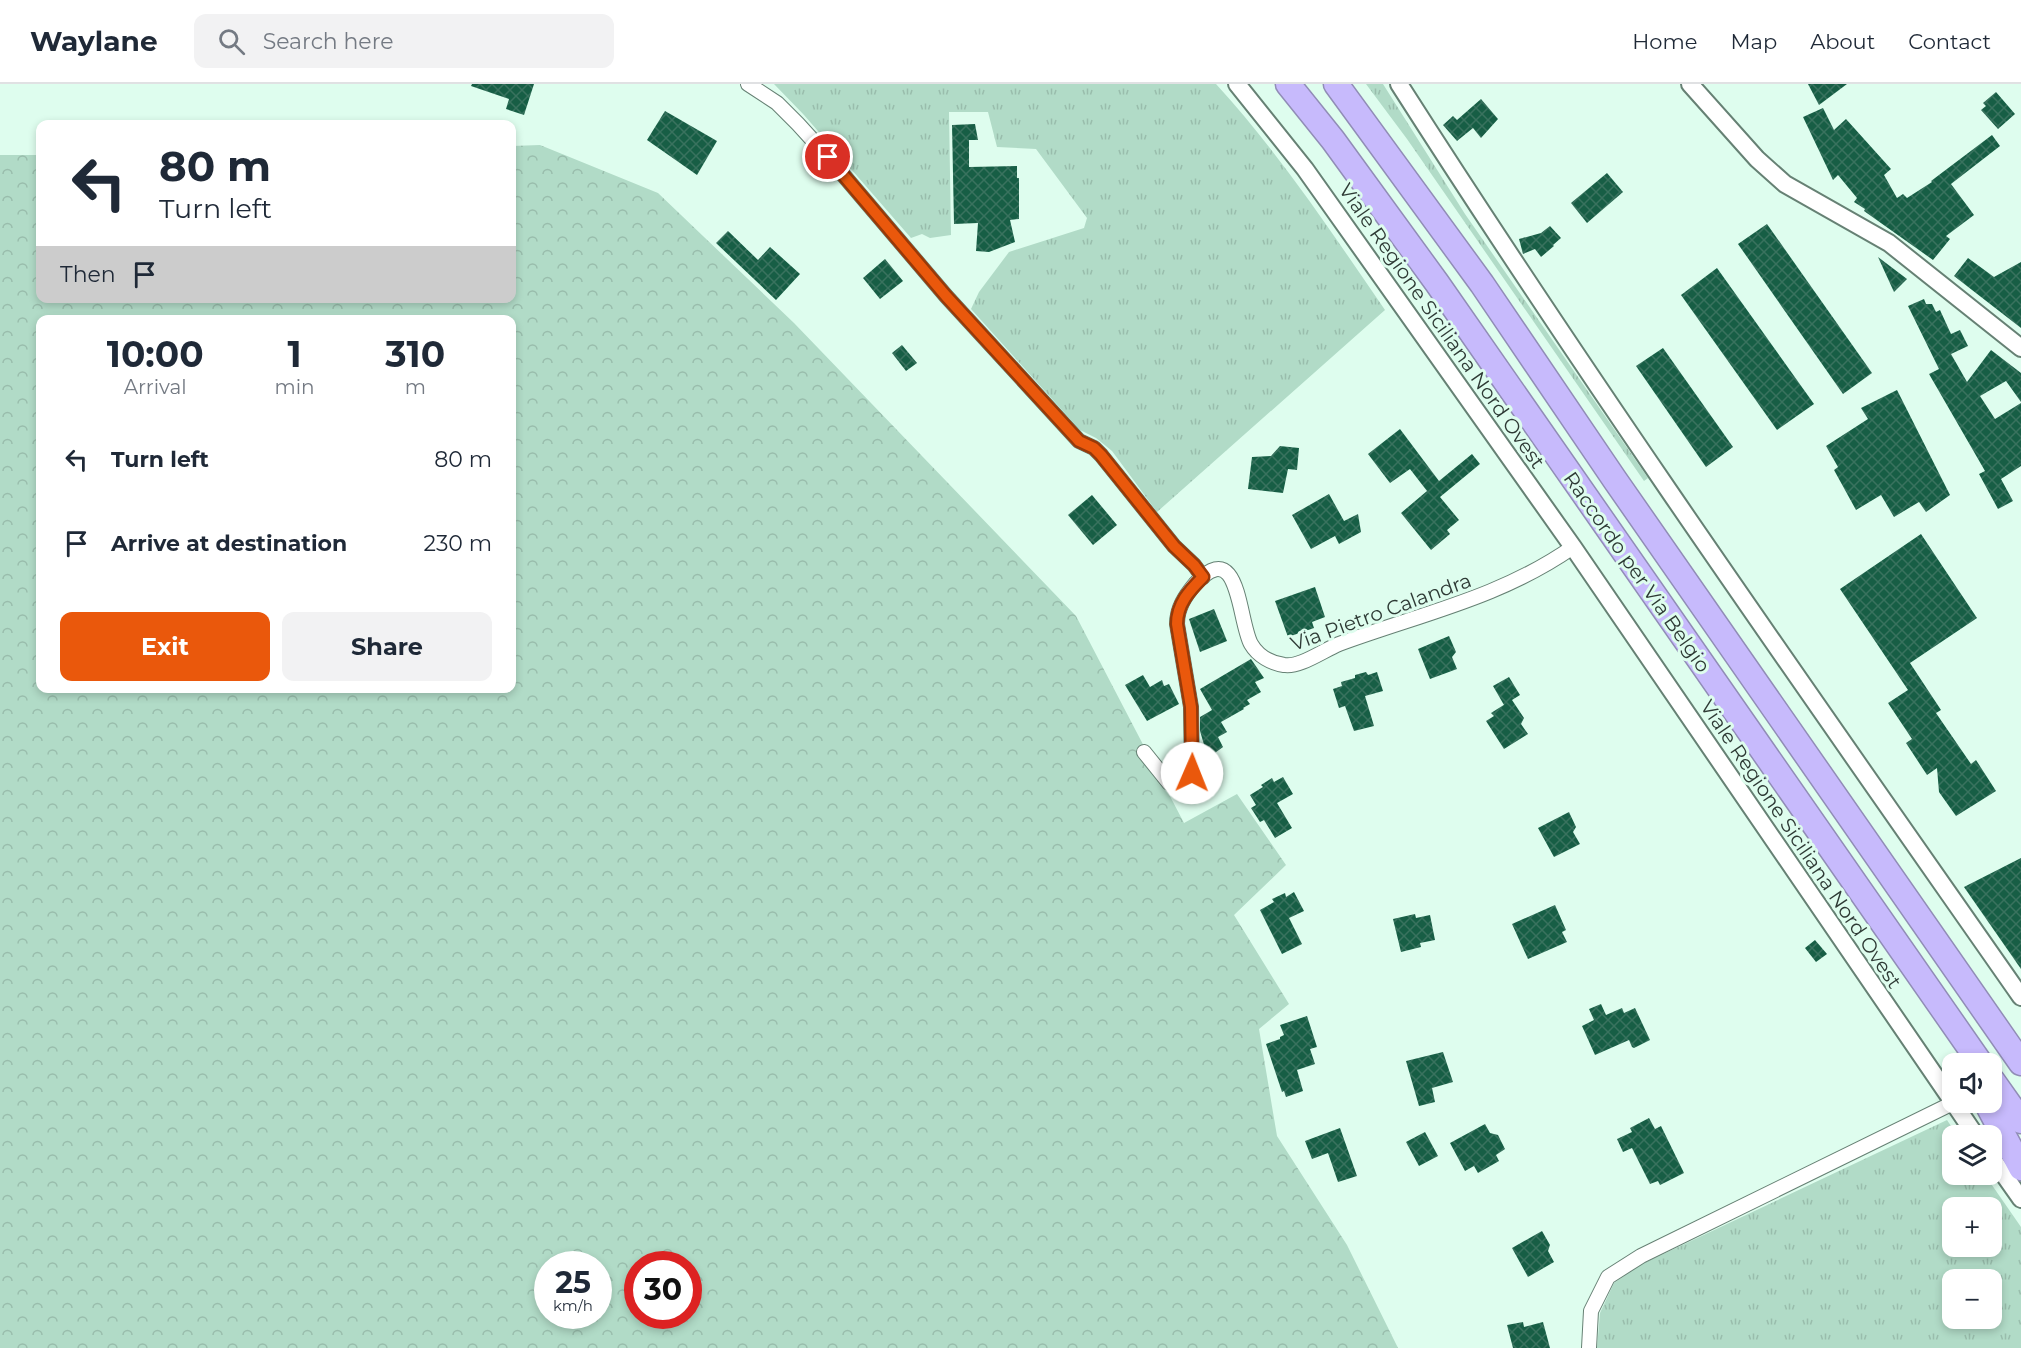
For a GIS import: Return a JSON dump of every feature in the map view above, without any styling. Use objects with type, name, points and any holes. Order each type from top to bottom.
[{"type":"highway","name":"Raccordo per Via Belgio","points":[[1288,84],[1333,140],[1437,283],[1650,592],[1973,1053]]},
{"type":"highway","name":"Raccordo per Via Belgio","points":[[1336,84],[1482,284],[2021,1063]]},
{"type":"highway","points":[[1650,592],[1748,750],[1955,1053]]},
{"type":"highway","points":[[2002,1094],[2021,1121]]},
{"type":"highway","points":[[1992,1113],[2021,1168]]},
{"type":"street","points":[[748,84],[777,103],[813,141],[946,296],[1079,441],[1094,448],[1101,455],[1174,546],[1203,577],[1184,600],[1177,613],[1191,707],[1192,773],[1189,778],[1175,785],[1169,783],[1144,752]]},
{"type":"street","name":"Viale Regione Siciliana Nord Ovest","points":[[1237,84],[1305,169],[1573,547],[1942,1087]]},
{"type":"street","points":[[1399,84],[1496,236],[1608,401],[2021,997]]},
{"type":"street","points":[[1690,84],[1757,159],[1785,184],[1889,243],[2021,348]]},
{"type":"street","name":"Via Pietro Calandra","points":[[1203,577],[1218,570],[1229,573],[1235,586],[1242,620],[1250,642],[1268,660],[1287,666],[1300,663],[1339,644],[1499,589],[1548,565],[1573,547]]},
{"type":"street","points":[[1589,1348],[1591,1311],[1608,1277],[1641,1256],[1942,1108]]},
{"type":"street","points":[[2002,1172],[2021,1199]]},
{"type":"green space","points":[[774,84],[1216,84],[1284,166],[1385,310],[1157,512],[1112,451],[1096,438],[1080,430],[971,309],[979,292],[1009,252],[1084,228],[1087,218],[1036,149],[997,147],[988,112],[949,112],[951,235],[930,238],[922,234],[911,238],[804,115]]},
{"type":"green space","points":[[1366,84],[1383,84],[1465,214],[1648,478],[1644,481],[1407,139]]},
{"type":"green space","points":[[540,145],[658,193],[794,323],[1076,616],[1184,823],[1237,794],[1286,865],[1234,915],[1289,1004],[1259,1029],[1277,1136],[1347,1245],[1398,1348],[0,1348],[0,155],[36,155],[36,303],[516,303],[516,146]]},
{"type":"green space","points":[[1947,1120],[1950,1125],[1942,1125],[1942,1185],[1992,1185],[2000,1197],[1942,1197],[1942,1257],[2002,1257],[2002,1200],[2021,1227],[2021,1348],[1597,1348],[1600,1313],[1614,1283],[1640,1265]]},
{"type":"building","points":[[472,84],[534,84],[524,115],[506,109],[509,99],[471,86]]},
{"type":"building","points":[[1808,84],[1847,84],[1819,105]]},
{"type":"building","points":[[1996,92],[2015,114],[1998,129],[1981,110],[1986,106],[1983,103]]},
{"type":"building","points":[[1481,99],[1498,119],[1481,138],[1473,128],[1457,141],[1443,125],[1453,116],[1457,120]]},
{"type":"building","points":[[1823,108],[1834,130],[1846,119],[1891,169],[1884,175],[1897,198],[1903,194],[1907,198],[1932,182],[1992,135],[2000,146],[1951,184],[1974,215],[1946,236],[1950,239],[1933,260],[1864,211],[1865,209],[1854,202],[1857,198],[1838,175],[1833,180],[1803,117]]},
{"type":"building","points":[[665,111],[717,141],[697,175],[647,140]]},
{"type":"building","points":[[975,124],[978,140],[969,140],[969,167],[1017,166],[1017,178],[1019,178],[1019,219],[1010,220],[1015,242],[989,252],[976,251],[978,223],[954,224],[952,125]]},
{"type":"building","points":[[1607,173],[1623,192],[1587,223],[1571,203]]},
{"type":"building","points":[[1767,224],[1872,373],[1843,394],[1738,244]]},
{"type":"building","points":[[1550,226],[1561,238],[1554,246],[1541,257],[1535,249],[1523,254],[1519,239],[1541,233]]},
{"type":"building","points":[[728,231],[758,260],[770,247],[800,274],[776,300],[716,243]]},
{"type":"building","points":[[1878,257],[1907,279],[1894,292]]},
{"type":"building","points":[[1968,258],[1994,277],[2021,262],[2021,328],[1954,276]]},
{"type":"building","points":[[885,259],[903,281],[880,299],[863,278]]},
{"type":"building","points":[[1717,268],[1814,404],[1777,430],[1681,295]]},
{"type":"building","points":[[1924,299],[1926,304],[1932,304],[1936,312],[1940,310],[1951,334],[1960,330],[1968,346],[1951,354],[1967,382],[1991,350],[2021,373],[2021,402],[2006,381],[1980,396],[1995,419],[2021,403],[2021,466],[2001,479],[2013,501],[1998,509],[1979,474],[1985,471],[1929,374],[1939,369],[1908,306]]},
{"type":"building","points":[[902,345],[917,363],[906,371],[892,353]]},
{"type":"building","points":[[1663,348],[1733,447],[1706,467],[1636,366]]},
{"type":"building","points":[[1897,390],[1950,495],[1926,512],[1919,502],[1894,517],[1881,495],[1856,510],[1834,470],[1838,467],[1826,446],[1868,419],[1861,408]]},
{"type":"building","points":[[1400,429],[1439,481],[1472,454],[1480,464],[1440,497],[1459,520],[1447,530],[1450,534],[1431,550],[1401,513],[1427,491],[1410,469],[1390,483],[1368,454]]},
{"type":"building","points":[[1280,446],[1299,448],[1297,470],[1288,469],[1283,493],[1248,489],[1252,457],[1271,456]]},
{"type":"building","points":[[1329,494],[1344,521],[1358,514],[1361,532],[1339,544],[1335,536],[1311,549],[1292,515]]},
{"type":"building","points":[[1092,495],[1117,525],[1093,545],[1068,515]]},
{"type":"building","points":[[1921,534],[1977,618],[1910,663],[1941,710],[1936,713],[1971,764],[1976,760],[1996,791],[1956,816],[1939,792],[1937,768],[1927,775],[1906,743],[1912,739],[1888,703],[1908,690],[1840,589]]},
{"type":"building","points":[[1315,587],[1325,617],[1312,622],[1314,628],[1288,637],[1275,601]]},
{"type":"building","points":[[1214,609],[1227,641],[1200,652],[1189,619]]},
{"type":"building","points":[[1449,636],[1456,652],[1452,657],[1457,669],[1430,679],[1418,649]]},
{"type":"building","points":[[1251,659],[1264,678],[1255,682],[1261,692],[1247,700],[1250,704],[1244,709],[1221,722],[1227,732],[1218,737],[1223,747],[1208,758],[1200,731],[1200,717],[1212,710],[1200,689]]},
{"type":"building","points":[[1366,672],[1368,675],[1377,672],[1383,691],[1365,696],[1374,726],[1354,731],[1345,706],[1339,708],[1333,689],[1342,686],[1341,682]]},
{"type":"building","points":[[1143,675],[1150,687],[1162,680],[1164,686],[1169,684],[1179,704],[1147,721],[1125,685]]},
{"type":"building","points":[[1509,677],[1520,695],[1512,700],[1524,718],[1521,724],[1528,734],[1504,749],[1486,721],[1494,716],[1491,713],[1504,705],[1493,686]]},
{"type":"building","points":[[1283,777],[1293,794],[1277,803],[1292,828],[1275,838],[1264,820],[1260,822],[1251,808],[1256,805],[1250,795],[1272,778],[1274,782]]},
{"type":"building","points":[[1569,812],[1576,827],[1573,832],[1580,844],[1554,857],[1538,828]]},
{"type":"building","points":[[2021,858],[2021,969],[1964,887]]},
{"type":"building","points":[[1294,892],[1304,911],[1289,918],[1302,944],[1282,954],[1260,910],[1274,902],[1272,899],[1285,893],[1286,897]]},
{"type":"building","points":[[1555,905],[1566,930],[1562,932],[1567,942],[1528,959],[1512,924]]},
{"type":"building","points":[[1415,914],[1416,918],[1430,915],[1435,940],[1420,943],[1421,947],[1401,952],[1393,919]]},
{"type":"building","points":[[1815,940],[1827,954],[1816,962],[1805,948]]},
{"type":"building","points":[[1601,1004],[1606,1015],[1622,1008],[1624,1013],[1635,1008],[1650,1040],[1634,1048],[1629,1040],[1595,1055],[1582,1026],[1594,1020],[1589,1009]]},
{"type":"building","points":[[1307,1016],[1317,1047],[1310,1049],[1315,1064],[1297,1070],[1303,1091],[1286,1097],[1284,1091],[1282,1092],[1266,1044],[1284,1035],[1280,1025]]},
{"type":"building","points":[[1443,1052],[1453,1082],[1432,1088],[1435,1102],[1419,1106],[1406,1061]]},
{"type":"building","points":[[1649,1118],[1655,1129],[1661,1126],[1684,1173],[1660,1185],[1658,1181],[1650,1184],[1632,1148],[1623,1152],[1617,1139],[1632,1132],[1630,1128]]},
{"type":"building","points":[[1485,1124],[1490,1133],[1498,1135],[1505,1149],[1496,1155],[1499,1161],[1478,1173],[1474,1166],[1465,1171],[1450,1143]]},
{"type":"building","points":[[1340,1128],[1357,1176],[1338,1182],[1328,1153],[1312,1159],[1305,1141]]},
{"type":"building","points":[[1425,1132],[1438,1156],[1419,1166],[1406,1142]]},
{"type":"building","points":[[1542,1231],[1550,1245],[1548,1251],[1554,1262],[1528,1277],[1512,1248]]},
{"type":"building","points":[[1523,1322],[1524,1327],[1543,1322],[1550,1348],[1513,1348],[1507,1325]]},
{"type":"route","points":[[828,157],[946,296],[1079,441],[1094,448],[1101,455],[1174,546],[1203,577],[1187,595],[1177,613],[1191,707],[1192,773]]}]
